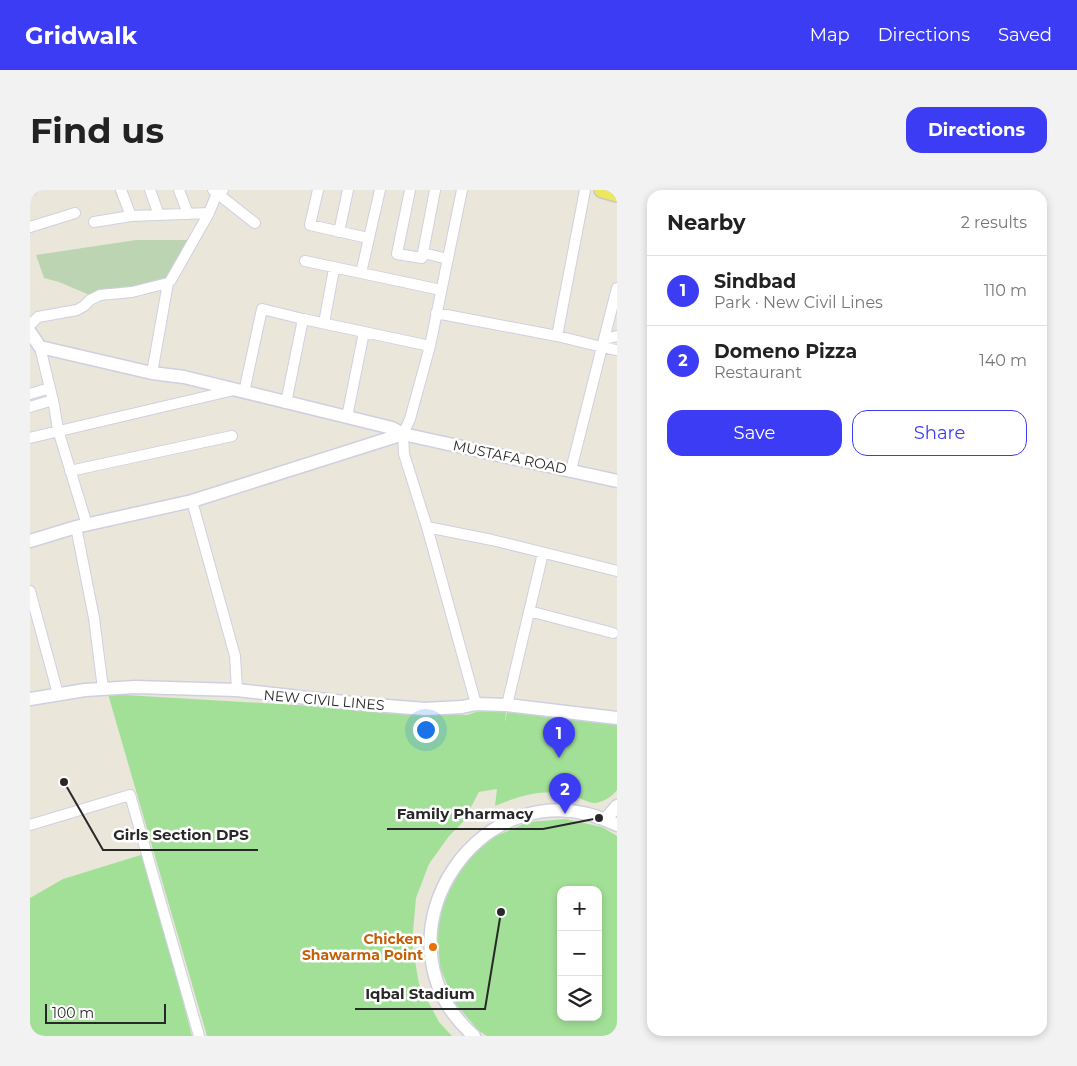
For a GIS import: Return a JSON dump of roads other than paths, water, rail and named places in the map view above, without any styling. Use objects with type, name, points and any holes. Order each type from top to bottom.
[{"type":"main road","points":[[602,190],[617,194]]},
{"type":"street","points":[[122,190],[131,216]]},
{"type":"street","points":[[150,190],[159,215]]},
{"type":"street","points":[[179,190],[188,214]]},
{"type":"street","points":[[318,190],[310,225],[368,238]]},
{"type":"street","points":[[339,232],[348,190]]},
{"type":"street","points":[[361,273],[380,190]]},
{"type":"street","points":[[410,190],[397,254],[422,258],[435,190]]},
{"type":"street","points":[[462,190],[430,346],[410,419],[403,434],[404,454],[427,527],[476,704]]},
{"type":"street","points":[[557,336],[585,190]]},
{"type":"street","points":[[30,325],[38,317],[77,310],[100,295],[132,292],[168,283],[172,280],[209,213],[218,192],[255,223]]},
{"type":"street","points":[[30,227],[75,213]]},
{"type":"street","points":[[94,222],[131,216],[209,213]]},
{"type":"street","points":[[423,253],[448,259]]},
{"type":"street","points":[[305,261],[334,269],[441,290]]},
{"type":"street","points":[[324,323],[334,269]]},
{"type":"street","points":[[152,373],[168,283]]},
{"type":"street","points":[[571,470],[617,288]]},
{"type":"street","points":[[30,438],[58,430],[239,391],[262,309],[303,320],[430,346]]},
{"type":"street","points":[[436,313],[603,343],[617,350]]},
{"type":"street","points":[[286,402],[303,320]]},
{"type":"street","points":[[30,332],[40,347],[58,430],[70,471],[81,526],[103,689]]},
{"type":"street","points":[[347,418],[364,332]]},
{"type":"street","points":[[603,343],[617,336]]},
{"type":"street","name":"MUSTAFA ROAD","points":[[40,347],[152,373],[184,377],[392,428],[403,434],[617,481]]},
{"type":"street","points":[[30,394],[50,388]]},
{"type":"street","points":[[30,406],[53,400]]},
{"type":"street","points":[[30,541],[81,526],[192,501],[403,434]]},
{"type":"street","points":[[70,471],[232,436]]},
{"type":"street","points":[[192,501],[234,656],[237,690]]},
{"type":"street","points":[[427,527],[492,540],[617,571]]},
{"type":"street","points":[[508,705],[544,553]]},
{"type":"street","points":[[30,591],[58,694]]},
{"type":"street","points":[[529,611],[613,633]]},
{"type":"street","name":"NEW CIVIL LINES","points":[[30,699],[58,694],[135,687],[237,690],[425,709],[462,707],[476,704],[508,705],[617,718]]},
{"type":"street","points":[[30,825],[130,796],[199,1036]]},
{"type":"street","points":[[474,1036],[455,1015],[445,998],[432,962],[431,933],[436,904],[452,869],[464,853],[478,840],[503,824],[530,814],[549,811],[587,814],[611,822],[617,806]]},
{"type":"place","name":"Sindbad","points":[[559,758]]},
{"type":"place","name":"Girls Section DPS","points":[[64,782]]},
{"type":"place","name":"Domeno Pizza","points":[[565,814]]},
{"type":"place","name":"Family Pharmacy","points":[[599,818]]},
{"type":"place","name":"Iqbal Stadium","points":[[501,912]]},
{"type":"place","name":"Chicken Shawarma Point","points":[[433,947]]}]
